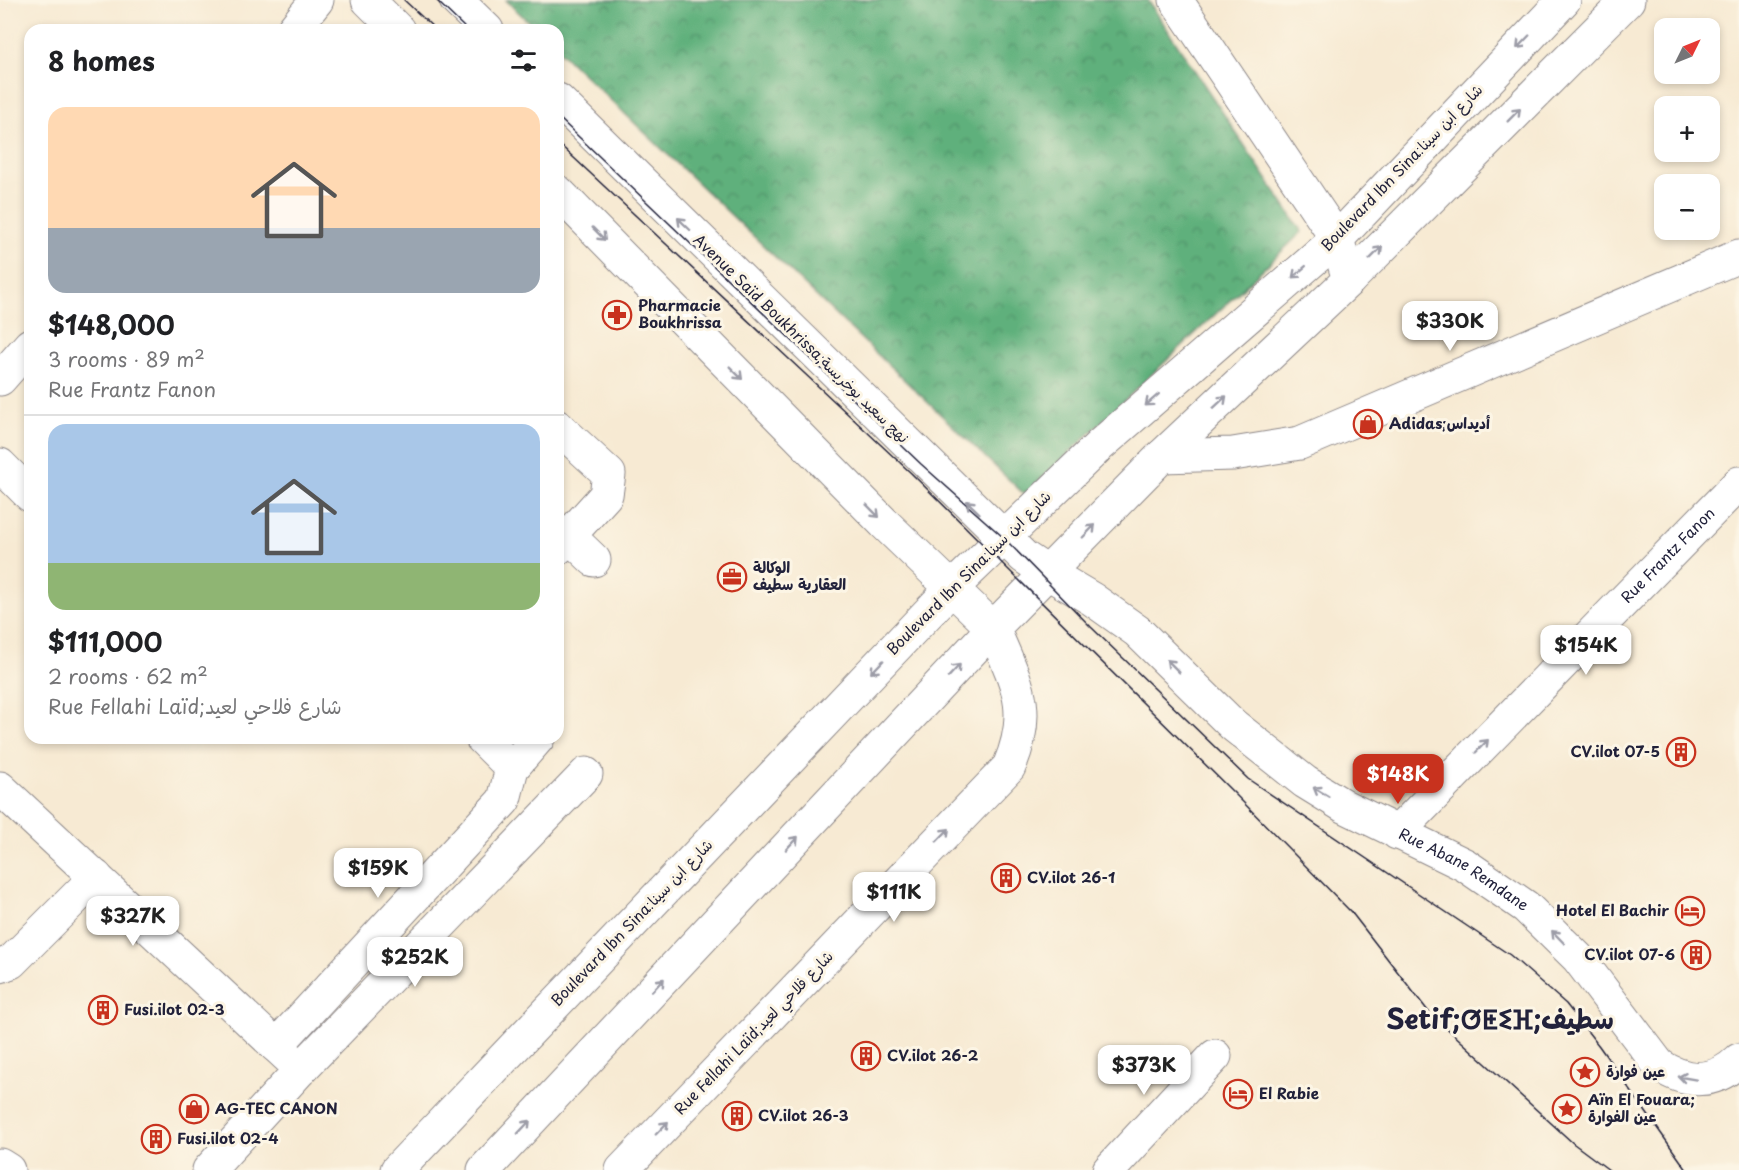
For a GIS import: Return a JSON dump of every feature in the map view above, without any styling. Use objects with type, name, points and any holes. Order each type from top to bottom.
[{"type":"street","points":[[297,24],[317,0]]},
{"type":"street","points":[[368,0],[392,24]]},
{"type":"street","points":[[456,0],[481,24]]},
{"type":"street","points":[[1176,0],[1336,239],[1349,280]]},
{"type":"street","name":"Boulevard Ibn Sina:شارع ابن سينا","points":[[397,1170],[952,588],[1099,446],[1336,239],[1564,0]]},
{"type":"street","points":[[484,1170],[993,628],[1162,456],[1349,280],[1628,0]]},
{"type":"street","name":"Avenue Saïd Boukhrissa;نهج سعيد بوخريسة","points":[[564,106],[1003,537],[1024,557],[1048,573]]},
{"type":"street","points":[[564,198],[993,628]]},
{"type":"street","points":[[1162,456],[1233,454],[1300,443],[1739,256]]},
{"type":"street","points":[[0,379],[24,352]]},
{"type":"street","points":[[564,433],[609,474],[606,495],[564,541]]},
{"type":"street","points":[[0,465],[24,489]]},
{"type":"street","name":"Rue Frantz Fanon","points":[[1396,833],[1739,483]]},
{"type":"street","points":[[564,543],[594,560]]},
{"type":"street","name":"Rue Abane Remdane","points":[[1048,573],[1092,599],[1137,631],[1233,725],[1305,782],[1396,833],[1465,866],[1526,907],[1578,958],[1659,1065],[1674,1075],[1692,1080],[1710,1078],[1727,1072],[1739,1060]]},
{"type":"street","name":"Rue Fellahi Laïd;شارع فلاحي لعيد","points":[[622,1170],[1009,767],[1019,744],[1023,720],[1020,693],[993,628]]},
{"type":"street","points":[[488,744],[512,768]]},
{"type":"street","points":[[276,1046],[504,801],[512,768],[533,744]]},
{"type":"street","points":[[209,1170],[301,1069],[586,774]]},
{"type":"street","points":[[0,788],[301,1069]]},
{"type":"street","points":[[0,966],[11,962],[96,877]]},
{"type":"street","points":[[1109,1170],[1215,1056]]},
{"type":"street","points":[[0,1165],[8,1170]]},
{"type":"green space","points":[[506,0],[1148,0],[1302,232],[1025,495],[564,56],[564,24],[531,24]]},
{"type":"tram line","points":[[404,0],[430,24]]},
{"type":"tram line","points":[[436,0],[461,24]]},
{"type":"tram line","points":[[564,123],[921,464],[1003,537],[1091,627],[1248,779],[1510,955],[1566,1004],[1599,1046],[1687,1170]]},
{"type":"tram line","points":[[564,149],[911,473],[1235,794],[1352,913],[1428,1011],[1574,1144],[1609,1170]]},
{"type":"place","name":"Pharmacie Boukhrissa","points":[[617,315]]},
{"type":"place","name":"Adidas;أديداس","points":[[1368,424]]},
{"type":"place","name":"الوكالة العقارية سطيف","points":[[732,577]]},
{"type":"place","name":"CV.ilot 07-5","points":[[1681,752]]},
{"type":"place","name":"CV.ilot 26-1","points":[[1006,878]]},
{"type":"place","name":"Hotel El Bachir","points":[[1690,911]]},
{"type":"place","name":"CV.ilot 07-6","points":[[1696,955]]},
{"type":"place","name":"Fusi.ilot 02-3","points":[[103,1010]]},
{"type":"place","name":"CV.ilot 26-2","points":[[866,1056]]},
{"type":"place","name":"عين فوارة","points":[[1585,1072]]},
{"type":"place","name":"El Rabie","points":[[1238,1094]]},
{"type":"place","name":"AG-TEC CANON","points":[[194,1109]]},
{"type":"place","name":"Aïn El Fouara; عين الفوارة","points":[[1567,1109]]},
{"type":"place","name":"CV.ilot 26-3","points":[[737,1116]]},
{"type":"place","name":"Fusi.ilot 02-4","points":[[156,1139]]},
{"type":"district","name":"Setif;ⵚⵟⵉⴼ;سطيف","points":[[1500,1020]]}]
